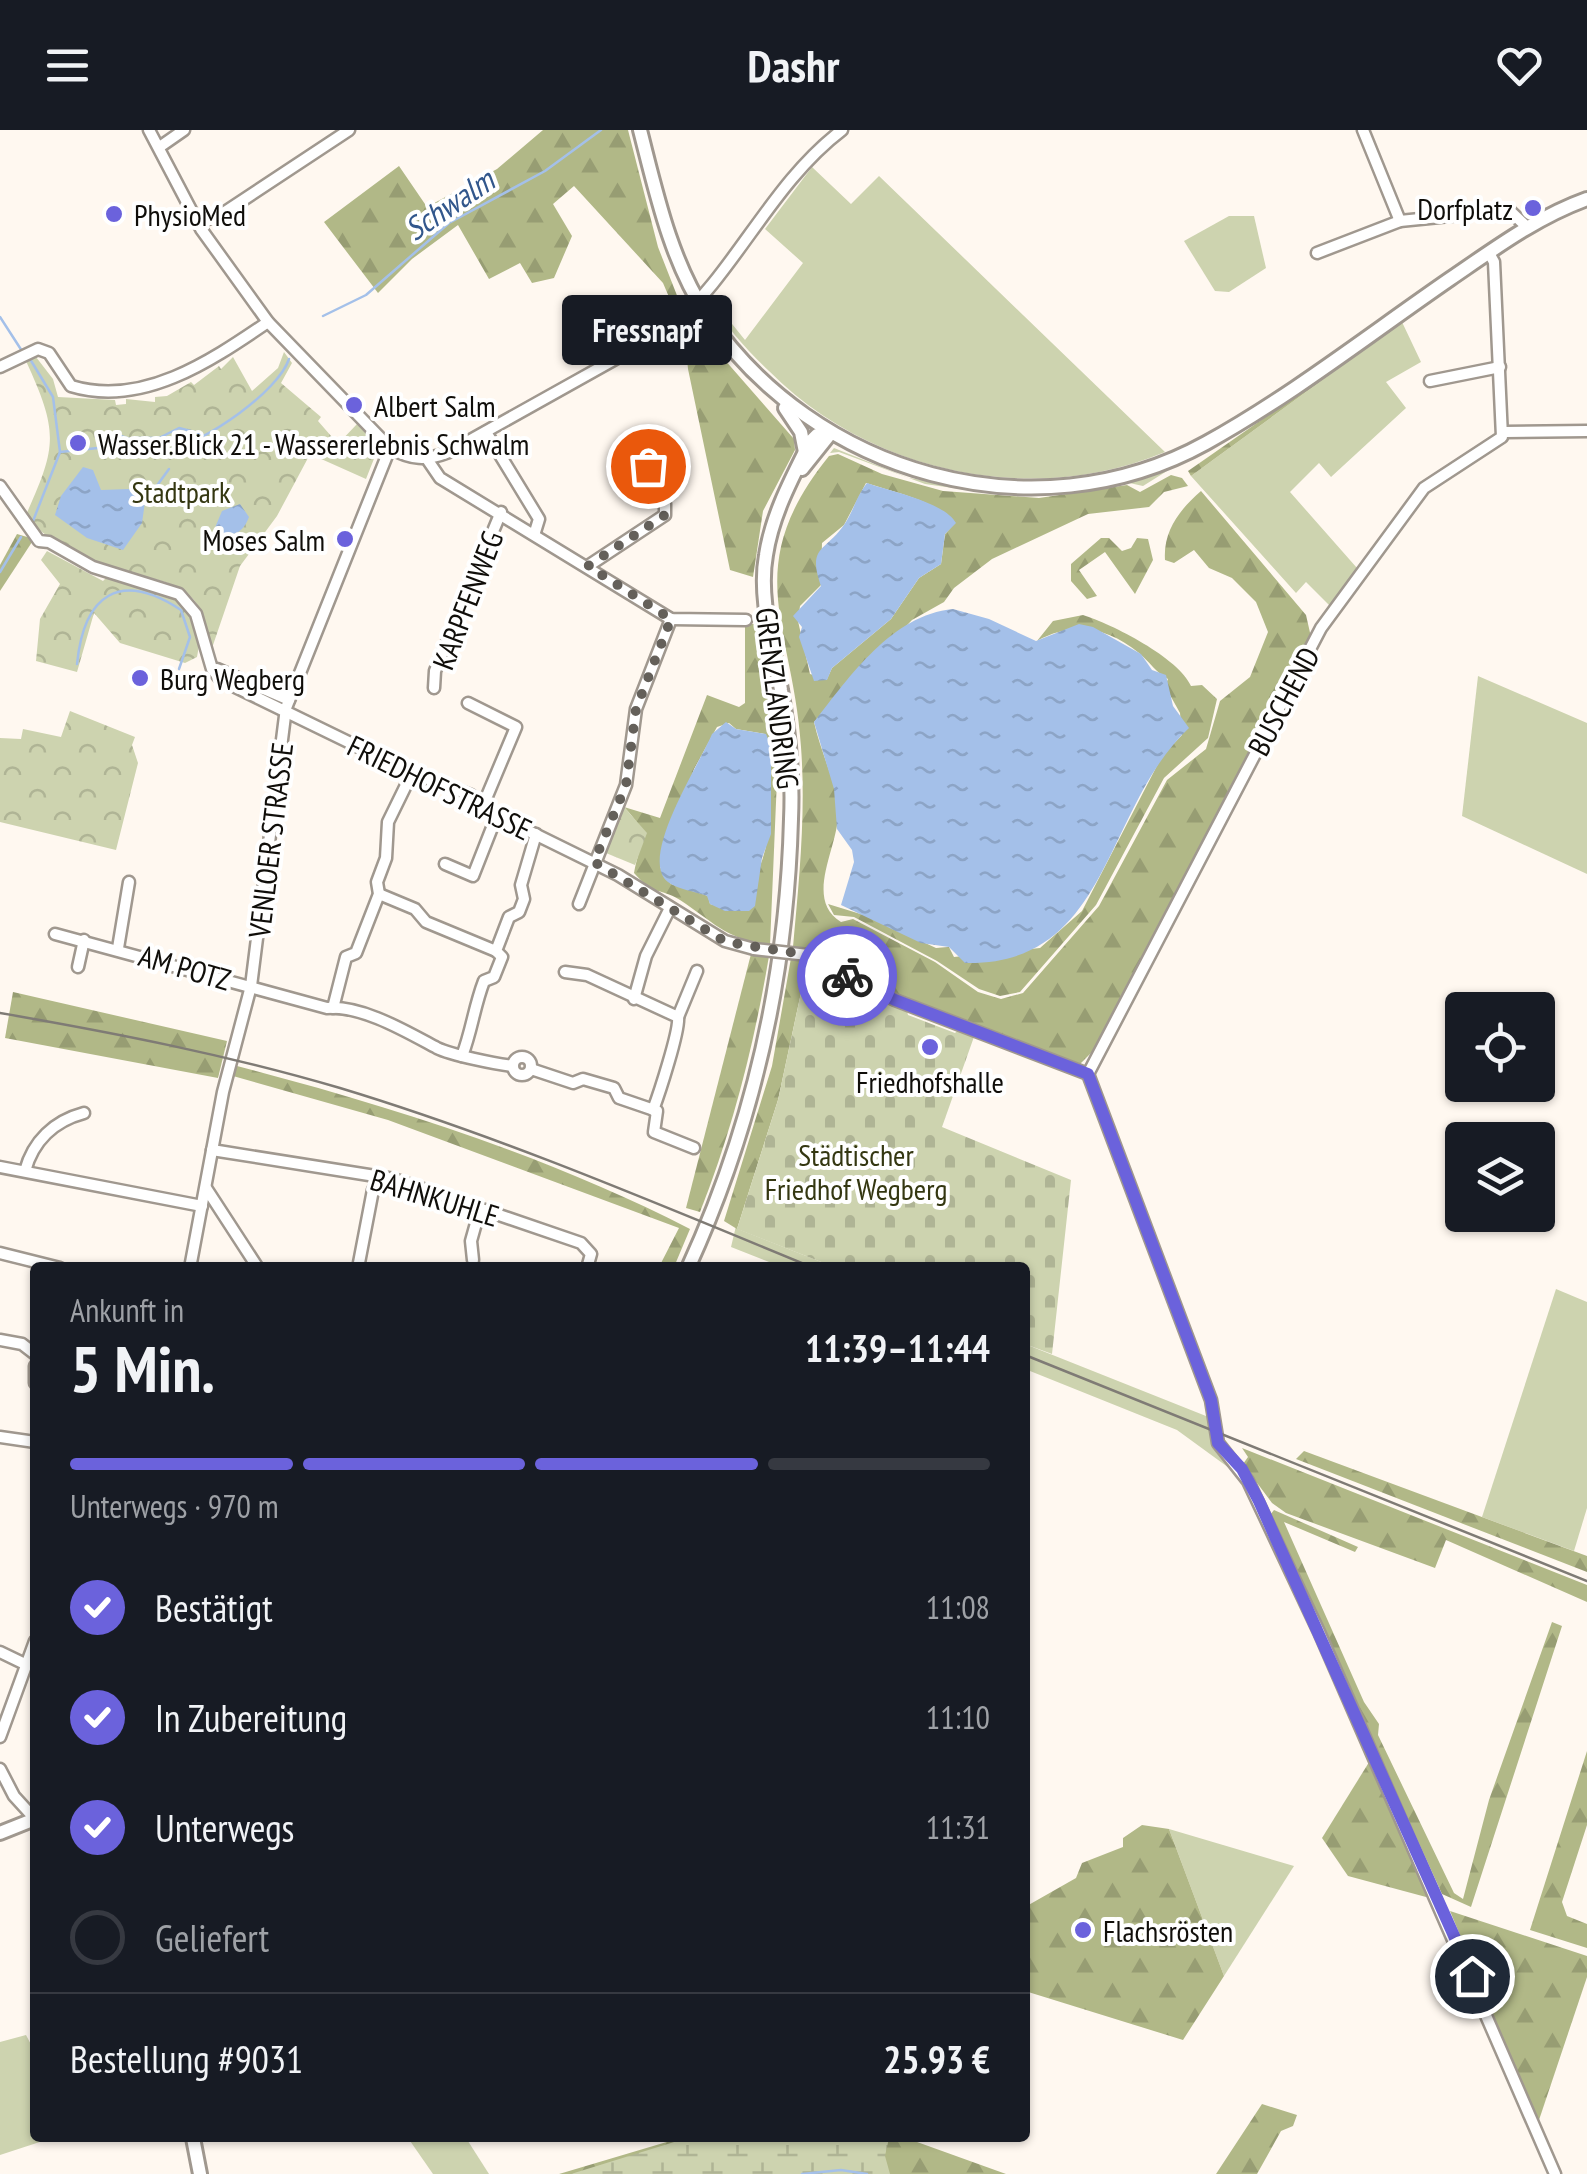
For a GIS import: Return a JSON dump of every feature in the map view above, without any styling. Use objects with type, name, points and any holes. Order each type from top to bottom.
[{"type":"main road","points":[[640,130],[674,249],[699,302],[718,330],[775,394],[800,430],[805,452]]},
{"type":"main road","points":[[775,394],[830,434],[895,463],[961,482],[1021,487],[1090,483],[1150,467],[1204,444],[1488,252],[1587,199]]},
{"type":"main road","points":[[805,452],[813,438],[830,434]]},
{"type":"main road","name":"GRENZLANDRING","points":[[794,478],[830,434]]},
{"type":"main road","name":"GRENZLANDRING","points":[[690,1262],[722,1186],[755,1083],[786,905],[790,760],[764,573],[771,530],[805,452]]},
{"type":"main road","points":[[0,1833],[30,1821]]},
{"type":"main road","points":[[0,1842],[30,1831]]},
{"type":"main road","points":[[193,2142],[200,2174]]},
{"type":"street","points":[[149,130],[161,146],[198,223],[268,322],[390,448],[406,457],[427,459],[486,432],[671,328],[699,302],[792,176],[835,132]]},
{"type":"street","points":[[161,146],[184,130]]},
{"type":"street","points":[[198,223],[225,212],[349,130]]},
{"type":"street","points":[[1362,130],[1400,220]]},
{"type":"street","points":[[1318,253],[1400,220],[1509,210],[1528,228]]},
{"type":"street","points":[[1488,252],[1494,262],[1504,432],[1587,431]]},
{"type":"street","points":[[0,368],[38,348],[49,353],[71,386],[149,386],[207,362],[268,322]]},
{"type":"street","points":[[671,328],[718,330]]},
{"type":"street","points":[[1430,380],[1500,367]]},
{"type":"street","points":[[486,432],[539,520],[535,532]]},
{"type":"street","name":"BUSCHEND","points":[[1088,1074],[1321,628],[1424,488],[1504,432]]},
{"type":"street","name":"VENLOER STRASSE","points":[[191,1262],[212,1150],[251,986],[287,704],[390,448]]},
{"type":"street","points":[[427,459],[440,478],[535,532],[671,619],[746,620]]},
{"type":"street","points":[[588,566],[665,515],[665,504],[648,466]]},
{"type":"street","name":"FRIEDHOFSTRASSE","points":[[0,486],[31,532],[93,568],[179,594],[196,614],[209,661],[226,676],[287,704],[412,774],[471,796],[482,808],[594,862],[726,942],[808,955],[895,1000],[1088,1074]]},
{"type":"street","name":"KARPFENWEG","points":[[434,688],[435,671],[501,512]]},
{"type":"street","points":[[580,904],[626,785],[636,709],[671,619]]},
{"type":"street","points":[[468,703],[516,727],[482,808]]},
{"type":"street","points":[[333,1008],[346,958],[356,953],[379,894],[376,882],[386,858],[388,822],[412,774]]},
{"type":"street","points":[[445,864],[473,876],[497,815]]},
{"type":"street","points":[[496,950],[510,917],[519,912],[524,898],[521,885],[536,834]]},
{"type":"street","name":"AM POTZ","points":[[118,948],[128,882]]},
{"type":"street","points":[[379,894],[415,909],[426,922],[496,950],[502,957],[494,977],[484,981],[462,1056]]},
{"type":"street","points":[[634,999],[646,956],[670,908]]},
{"type":"street","name":"AM POTZ","points":[[55,934],[333,1008],[345,1007],[462,1056],[513,1066],[519,1075],[530,1069],[573,1083],[583,1079],[614,1088],[618,1098],[653,1110]]},
{"type":"street","points":[[78,967],[84,940]]},
{"type":"street","points":[[694,1148],[654,1132],[657,1111],[653,1110],[669,1069],[666,1058],[680,1023],[678,1017],[697,971]]},
{"type":"street","points":[[564,972],[586,975],[678,1017]]},
{"type":"street","points":[[1088,1074],[1211,1400],[1218,1443],[1248,1481],[1320,1632],[1555,2174]]},
{"type":"street","points":[[24,1171],[34,1146],[65,1118],[84,1113]]},
{"type":"street","name":"BAHNKUHLE","points":[[212,1150],[380,1180],[394,1179],[581,1242],[590,1254],[588,1262]]},
{"type":"street","points":[[0,1166],[202,1206]]},
{"type":"street","points":[[359,1262],[374,1190],[380,1180]]},
{"type":"street","points":[[205,1187],[254,1262]]},
{"type":"street","points":[[472,1260],[471,1241],[480,1208]]},
{"type":"street","points":[[0,1254],[34,1262]]},
{"type":"street","points":[[0,1340],[22,1344],[30,1350]]},
{"type":"street","points":[[0,1438],[30,1441]]},
{"type":"street","points":[[0,1652],[27,1665]]},
{"type":"street","points":[[0,1737],[30,1656]]},
{"type":"street","points":[[0,1769],[14,1796],[30,1814]]},
{"type":"green space","points":[[543,130],[628,130],[658,247],[678,298],[675,311],[663,283],[574,186],[553,204],[572,236],[554,278],[532,283],[520,263],[489,279],[458,225],[412,259],[378,293],[324,222],[399,166],[427,207],[497,169]]},
{"type":"green space","points":[[812,167],[851,204],[879,176],[1165,452],[1114,469],[1061,477],[1008,478],[955,471],[904,456],[855,435],[810,406],[745,346],[712,299],[745,340],[803,263],[765,229]]},
{"type":"green space","points":[[1229,216],[1254,216],[1266,268],[1229,292],[1215,291],[1184,241]]},
{"type":"green space","points":[[1402,322],[1421,362],[1386,382],[1406,408],[1331,477],[1319,463],[1290,492],[1357,568],[1330,606],[1306,582],[1296,593],[1191,476]]},
{"type":"green space","points":[[1402,322],[1191,476],[1188,471]]},
{"type":"green space","points":[[691,335],[717,351],[794,439],[795,450],[763,511],[753,577],[730,570],[688,369],[685,337]]},
{"type":"green space","name":"Stadtpark","points":[[284,352],[292,363],[281,383],[321,417],[318,421],[338,444],[357,424],[379,446],[366,479],[319,458],[308,458],[277,516],[240,566],[212,648],[200,609],[183,591],[89,560],[25,517],[43,473],[50,439],[44,406],[26,361],[36,357],[53,379],[58,397],[115,400],[116,405],[126,404],[126,399],[155,402],[155,397],[167,396],[191,382],[194,385],[233,357],[252,391],[278,368]]},
{"type":"green space","points":[[834,448],[909,478],[996,491],[1072,490],[1167,471],[1143,486],[1125,482],[1052,495],[988,493],[925,484],[839,452],[830,453]]},
{"type":"green space","points":[[838,454],[882,474],[943,491],[1039,498],[1127,485],[1140,492],[1171,475],[1182,478],[1188,486],[1164,492],[1149,507],[1088,514],[992,559],[954,588],[944,602],[912,620],[814,722],[838,805],[824,884],[824,898],[830,911],[841,922],[853,919],[935,962],[978,992],[1001,999],[1023,993],[1099,906],[1167,780],[1206,749],[1220,701],[1250,677],[1268,632],[1256,602],[1232,578],[1209,568],[1194,550],[1174,563],[1165,560],[1174,521],[1186,505],[1201,491],[1306,615],[1311,637],[1097,1047],[1079,1065],[873,987],[810,950],[793,947],[803,797],[796,704],[778,598],[778,565],[785,532],[801,496],[829,456]],"holes":[[[866,483],[926,503],[955,523],[945,534],[941,564],[919,578],[891,619],[832,668],[827,679],[810,674],[798,621],[800,606],[821,585],[822,543],[844,525]]]},
{"type":"green space","points":[[17,534],[34,539],[0,591],[0,565]]},
{"type":"green space","points":[[1101,538],[1109,538],[1122,551],[1131,548],[1137,538],[1148,539],[1153,560],[1135,594],[1105,552],[1079,570],[1097,596],[1087,599],[1071,581],[1071,564]]},
{"type":"green space","points":[[47,551],[103,581],[106,578],[140,586],[172,599],[195,621],[199,637],[197,657],[185,663],[120,643],[94,613],[77,672],[36,661],[40,619],[60,584],[41,560]]},
{"type":"green space","points":[[1083,615],[1143,643],[1173,664],[1191,686],[1202,685],[1217,699],[1208,738],[1164,778],[1096,905],[1020,992],[1000,996],[979,989],[937,961],[854,917],[834,915],[828,904],[867,916],[936,948],[949,947],[954,957],[1040,948],[1082,911],[1162,756],[1182,735],[1180,713],[1165,686],[1168,679],[1127,644],[1102,633],[1077,629],[1037,641],[1053,621]]},
{"type":"green space","points":[[745,624],[756,624],[778,755],[770,945],[731,934],[680,900],[641,881],[634,873],[641,831],[624,807],[660,818],[707,695],[739,707],[745,703]],"holes":[[[729,723],[736,729],[765,734],[771,768],[766,848],[751,884],[732,910],[710,904],[708,896],[671,884],[660,867],[694,769],[717,727]]]},
{"type":"green space","points":[[1478,676],[1587,723],[1587,874],[1462,816]]},
{"type":"green space","points":[[70,711],[135,737],[132,745],[138,763],[116,850],[0,822],[0,738],[21,739],[23,729],[61,737]]},
{"type":"green space","points":[[624,807],[647,833],[635,865],[606,853]]},
{"type":"green space","points":[[751,954],[769,956],[763,989],[732,1118],[700,1212],[686,1208]]},
{"type":"green space","points":[[791,958],[808,960],[778,1100],[737,1229],[724,1221],[772,1066]]},
{"type":"green space","name":"Städtischer Friedhof Wegberg","points":[[808,960],[906,1007],[908,1015],[955,1033],[960,1028],[975,1034],[942,1127],[1071,1180],[1052,1354],[1030,1346],[1030,1262],[821,1262],[737,1229],[778,1100]]},
{"type":"green space","points":[[13,992],[227,1041],[218,1078],[5,1038]]},
{"type":"green space","points":[[237,1066],[468,1135],[581,1178],[690,1229],[676,1262],[662,1262],[679,1228],[388,1120],[233,1076]]},
{"type":"green space","points":[[736,1226],[821,1262],[769,1262],[731,1247]]},
{"type":"green space","points":[[1556,1289],[1587,1302],[1587,1508],[1574,1551],[1482,1517]]},
{"type":"green space","points":[[1030,1346],[1211,1418],[1212,1441],[1236,1473],[1177,1430],[1030,1371]]},
{"type":"green space","points":[[1242,1448],[1587,1585],[1587,1602],[1446,1540],[1435,1568],[1286,1513],[1272,1503],[1243,1464],[1248,1457]]},
{"type":"green space","points":[[1304,1451],[1587,1556],[1587,1572],[1296,1459]]},
{"type":"green space","points":[[1274,1510],[1358,1547],[1355,1552],[1284,1522],[1364,1702],[1379,1724],[1378,1735],[1454,1893],[1463,1899],[1489,1800],[1552,1622],[1562,1626],[1471,1907],[1442,1894],[1270,1515]]},
{"type":"green space","points":[[1587,1751],[1587,1825],[1562,1902],[1567,1916],[1587,1924],[1587,1948],[1530,1930]]},
{"type":"green space","points":[[1371,1759],[1429,1892],[1426,1897],[1348,1876],[1322,1838]]},
{"type":"green space","points":[[1142,1825],[1169,1829],[1224,1976],[1183,2040],[1030,1993],[1030,1904],[1076,1878],[1082,1863],[1123,1847],[1123,1838]]},
{"type":"green space","points":[[1169,1829],[1294,1866],[1224,1976]]},
{"type":"green space","points":[[1450,1911],[1587,1956],[1587,1977],[1538,2123]]},
{"type":"green space","points":[[26,2035],[30,2043],[30,2142],[40,2142],[0,2155],[0,2042]]},
{"type":"green space","points":[[1262,2104],[1297,2115],[1293,2126],[1281,2131],[1257,2174],[1216,2174]]},
{"type":"green space","points":[[411,2142],[469,2142],[489,2174],[433,2174]]},
{"type":"green space","points":[[667,2142],[917,2142],[1006,2174],[559,2174]]},
{"type":"green space","points":[[674,2142],[888,2142],[885,2156],[890,2174],[571,2174]]},
{"type":"water","points":[[83,467],[93,470],[101,490],[129,489],[145,502],[142,523],[123,550],[87,538],[55,515],[61,496]]},
{"type":"water","points":[[867,483],[929,503],[956,523],[945,534],[941,564],[919,578],[891,619],[832,668],[827,680],[814,681],[799,637],[802,627],[793,616],[821,586],[817,556],[844,525]]},
{"type":"water","points":[[240,504],[249,517],[244,527],[233,534],[218,535],[214,530],[222,511]]},
{"type":"water","points":[[953,609],[989,619],[1036,641],[1079,624],[1093,627],[1141,654],[1152,670],[1166,675],[1173,706],[1189,728],[1161,761],[1100,877],[1077,911],[1050,939],[1013,957],[965,963],[949,947],[921,943],[841,905],[854,862],[852,850],[837,829],[834,789],[814,722],[874,650],[892,635],[931,614]]},
{"type":"water","points":[[726,722],[736,729],[766,734],[771,746],[771,834],[762,858],[755,906],[749,911],[725,911],[710,904],[707,896],[672,885],[664,878],[660,865],[661,848],[676,807],[712,734]]},
{"type":"waterway","name":"Schwalm","points":[[323,316],[366,295],[449,223],[545,171],[601,130]]},
{"type":"waterway","points":[[0,317],[22,351]]},
{"type":"waterway","points":[[30,359],[53,397],[60,452]]},
{"type":"waterway","name":"Schwalm","points":[[33,521],[60,452],[98,448],[117,435],[156,449],[185,444],[239,414],[271,386],[289,359]]},
{"type":"waterway","name":"Schwalm","points":[[134,438],[159,438],[179,428],[202,434]]},
{"type":"waterway","points":[[145,502],[169,469]]},
{"type":"waterway","name":"Schwalm","points":[[0,572],[21,537]]},
{"type":"waterway","points":[[77,664],[88,620],[109,596],[123,591],[159,598],[181,610],[190,637],[179,669]]},
{"type":"waterway","points":[[802,2174],[841,2170],[867,2174]]},
{"type":"railway","points":[[0,1013],[171,1046],[340,1088],[520,1150],[799,1262]]},
{"type":"railway","points":[[1030,1357],[1587,1581]]},
{"type":"way so far","points":[[648,466],[665,504],[665,515],[588,566],[671,619],[636,709],[626,785],[594,862],[726,942],[808,955],[847,976]]},
{"type":"place","name":"Dorfplatz","points":[[1533,208]]},
{"type":"place","name":"PhysioMed","points":[[114,214]]},
{"type":"place","name":"Albert Salm","points":[[354,405]]},
{"type":"place","name":"Wasser.Blick 21 - Wassererlebnis Schwalm","points":[[78,443]]},
{"type":"place","name":"Fressnapf","points":[[648,466]]},
{"type":"place","name":"Moses Salm","points":[[345,539]]},
{"type":"place","name":"Burg Wegberg","points":[[140,678]]},
{"type":"place","name":"Friedhofshalle","points":[[930,1047]]},
{"type":"place","name":"Flachsrösten","points":[[1083,1930]]},
{"type":"route","points":[[847,976],[895,1000],[1088,1074],[1211,1400],[1218,1443],[1242,1469],[1259,1501],[1472,1976]]}]
